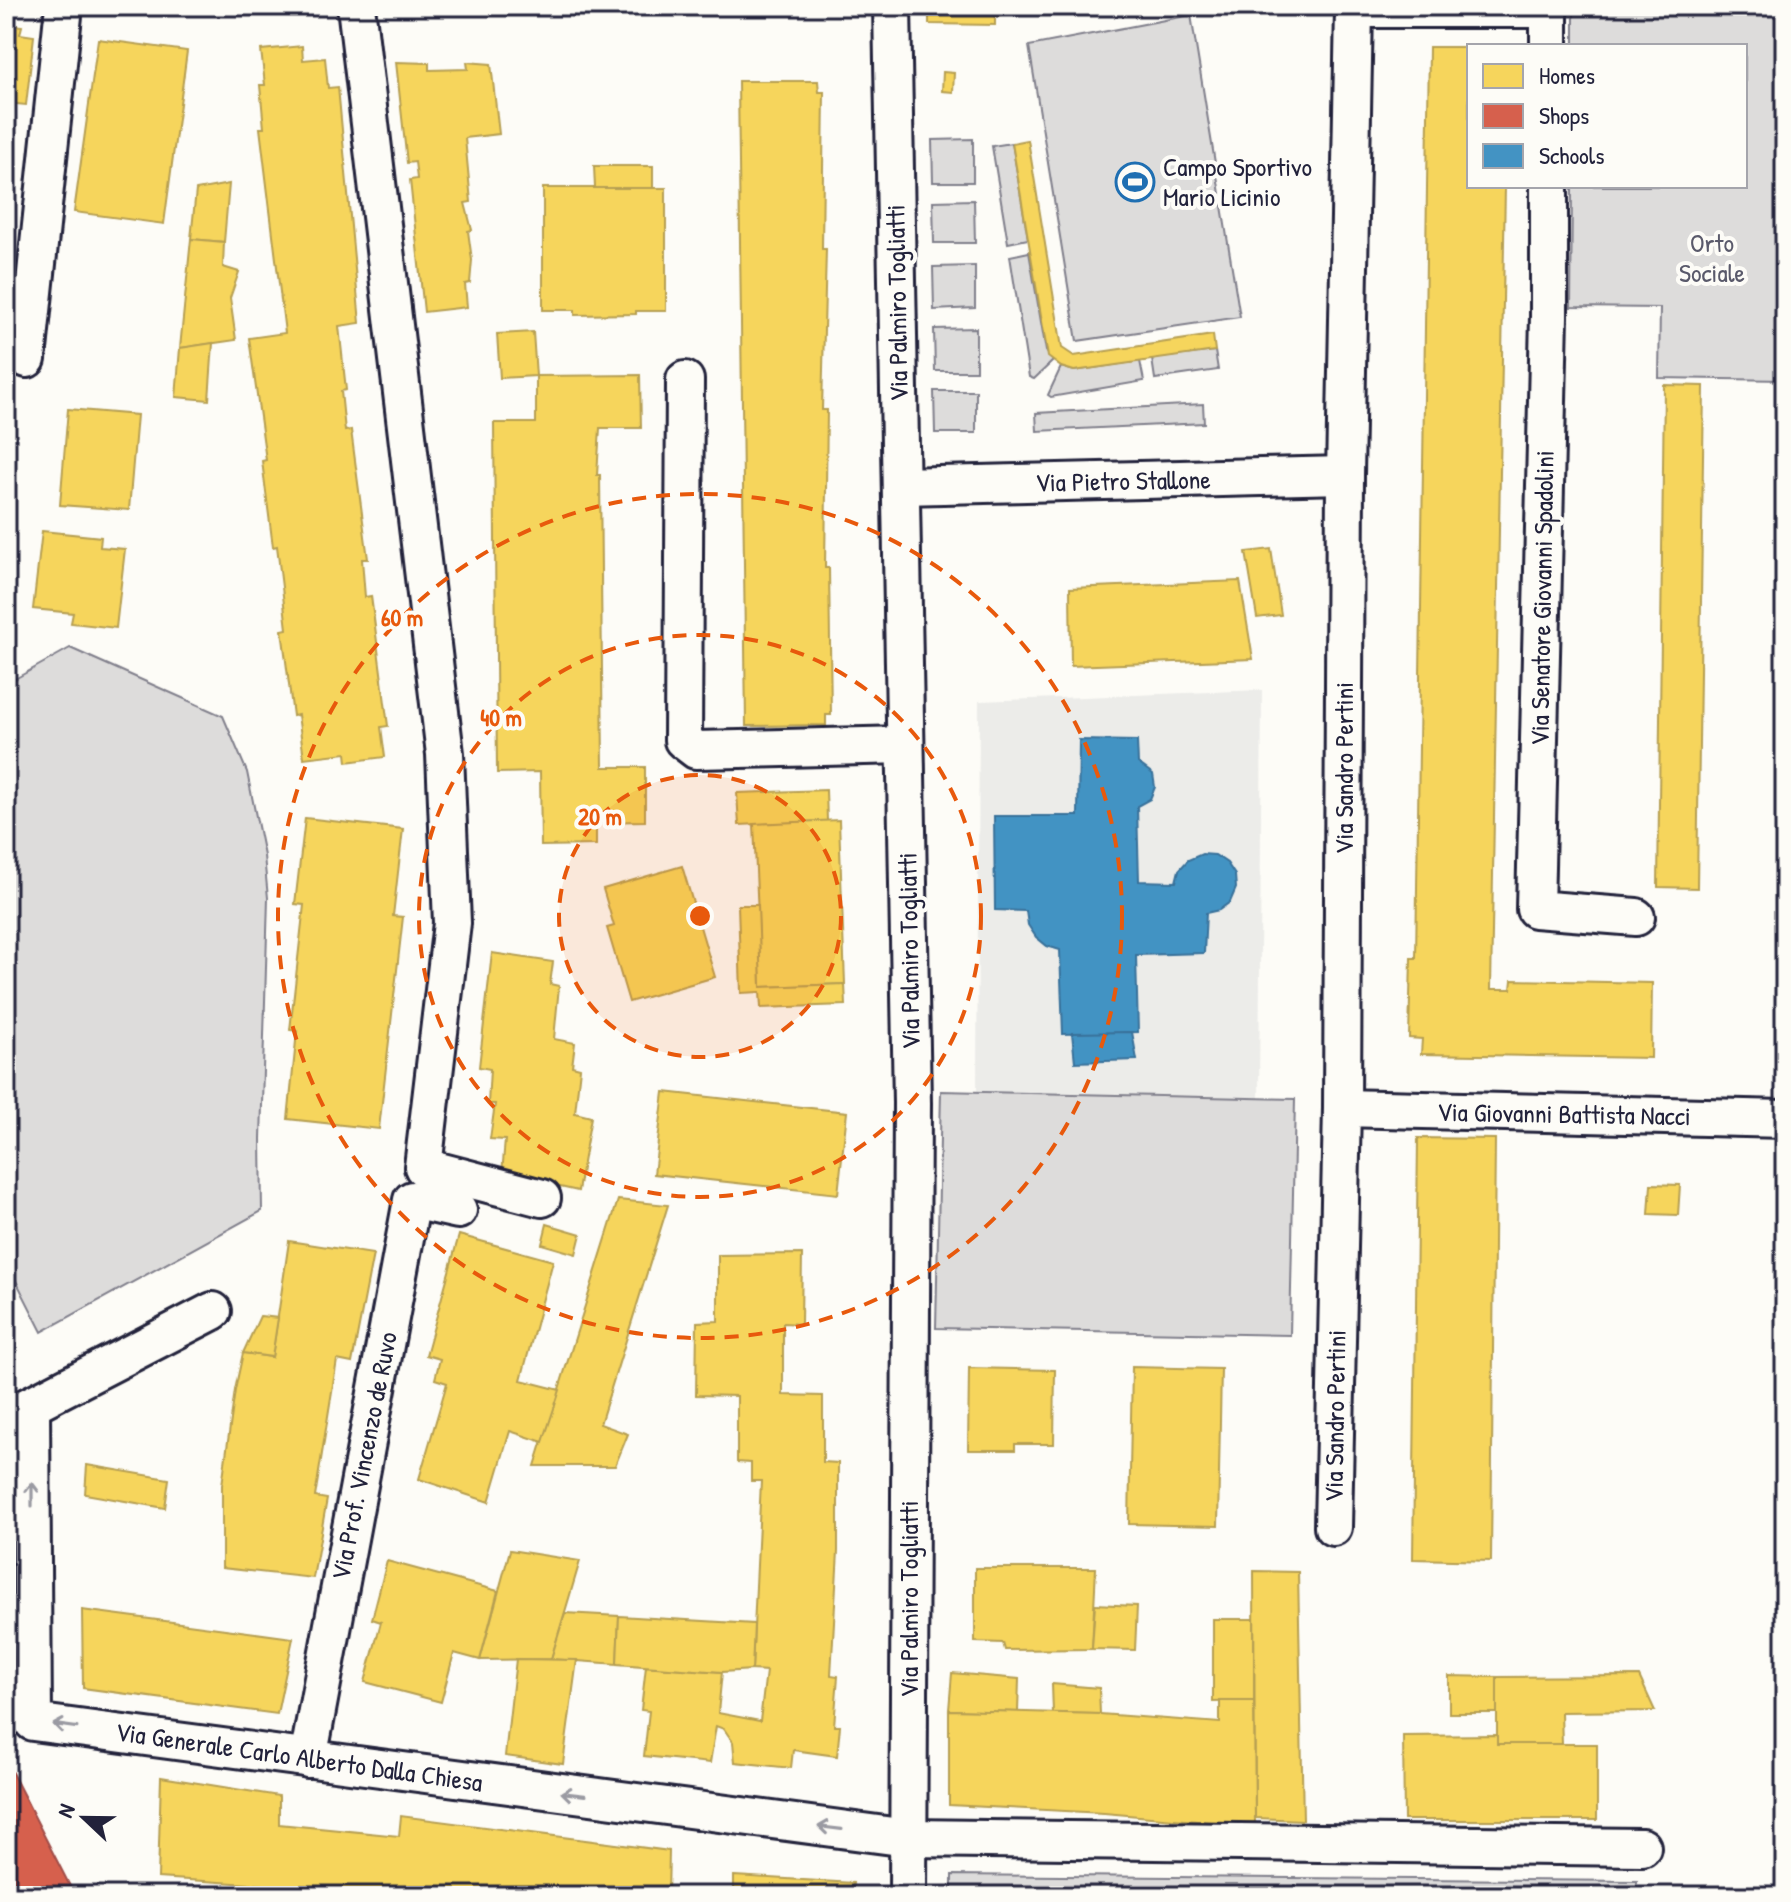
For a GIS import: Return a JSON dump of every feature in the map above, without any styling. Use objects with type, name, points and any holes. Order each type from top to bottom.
[{"type":"street","points":[[27,359],[64,6]]},
{"type":"street","points":[[356,6],[445,754],[452,923],[423,1167],[542,1198]]},
{"type":"street","name":"Via Palmiro Togliatti","points":[[892,6],[912,1103],[908,1896]]},
{"type":"street","name":"Via Sandro Pertini","points":[[1333,1527],[1342,1108],[1345,475],[1354,9],[1549,9],[1549,44]]},
{"type":"street","name":"Via Senatore Giovanni Spadolini","points":[[1549,188],[1549,316],[1535,909],[1636,917]]},
{"type":"street","points":[[685,380],[683,740],[696,750],[905,745]]},
{"type":"street","name":"Via Pietro Stallone","points":[[901,486],[1345,475]]},
{"type":"street","name":"Via Giovanni Battista Nacci","points":[[1342,1108],[1785,1119]]},
{"type":"street","name":"Via Prof. Vincenzo de Ruvo","points":[[308,1759],[412,1200],[458,1210]]},
{"type":"street","points":[[18,1411],[213,1311]]},
{"type":"street","name":"Via Generale Carlo Alberto Dalla Chiesa","points":[[18,1411],[33,1722],[908,1838],[1642,1847]]},
{"type":"shaded area","points":[[1262,690],[1259,1098],[977,1092],[979,701]]},
{"type":"green space","name":"Orto Sociale","points":[[1574,6],[1785,6],[1785,380],[1659,378],[1660,308],[1571,307],[1572,188],[1747,188],[1747,44],[1574,44]]},
{"type":"green space","name":"Campo Sportivo Mario Licinio","points":[[1191,15],[1240,317],[1077,341],[1029,46]]},
{"type":"green space","points":[[973,139],[973,182],[933,182],[932,140]]},
{"type":"green space","points":[[1012,143],[1028,239],[1008,243],[992,146]]},
{"type":"green space","points":[[974,200],[975,243],[934,243],[933,201]]},
{"type":"green space","points":[[1029,252],[1046,351],[1053,361],[1034,379],[1029,377],[1010,256]]},
{"type":"green space","points":[[975,266],[975,308],[934,310],[933,267]]},
{"type":"green space","points":[[976,328],[976,371],[935,371],[934,329]]},
{"type":"green space","points":[[1215,351],[1218,370],[1155,379],[1152,359]]},
{"type":"green space","points":[[1140,361],[1144,381],[1051,397],[1048,395],[1061,367],[1074,371]]},
{"type":"green space","points":[[934,391],[976,391],[976,433],[935,433]]},
{"type":"green space","points":[[1203,404],[1204,423],[1037,431],[1036,413]]},
{"type":"green space","points":[[70,648],[223,716],[247,772],[264,856],[268,898],[262,1211],[42,1332],[6,1261],[6,684]]},
{"type":"green space","points":[[941,1091],[1295,1099],[1290,1335],[936,1328]]},
{"type":"green space","points":[[952,1875],[1637,1881],[1637,1896],[952,1896]]},
{"type":"building: Homes","points":[[929,6],[1023,6],[1010,14],[995,16],[995,25],[929,24]]},
{"type":"building: Homes","points":[[6,24],[22,26],[20,34],[34,36],[26,105],[6,103]]},
{"type":"building: Homes","points":[[98,39],[187,51],[164,224],[74,212]]},
{"type":"building: Homes","points":[[302,46],[303,60],[325,58],[328,88],[338,87],[360,323],[339,326],[346,390],[341,391],[345,431],[351,430],[368,559],[362,559],[365,597],[371,596],[388,726],[381,727],[385,757],[347,762],[346,753],[304,758],[298,715],[293,716],[282,630],[287,629],[277,546],[273,547],[262,461],[266,460],[249,338],[285,333],[260,128],[264,128],[260,85],[265,85],[261,50]]},
{"type":"building: Homes","points":[[1429,47],[1467,47],[1467,188],[1505,188],[1491,989],[1511,989],[1512,980],[1652,983],[1651,1058],[1421,1054],[1422,1039],[1409,1038],[1411,958],[1416,958]]},
{"type":"building: Homes","points":[[396,62],[429,63],[429,70],[468,69],[467,62],[491,64],[499,134],[465,138],[471,202],[465,203],[472,230],[468,231],[472,260],[470,283],[465,284],[467,307],[424,312],[410,180],[417,179],[415,162],[407,163]]},
{"type":"building: Homes","points":[[943,72],[954,73],[953,92],[942,91]]},
{"type":"building: Homes","points":[[738,81],[818,81],[819,92],[824,92],[822,249],[826,249],[822,410],[827,410],[825,568],[829,568],[831,715],[826,715],[826,725],[746,726]]},
{"type":"building: Homes","points":[[1028,140],[1062,348],[1074,356],[1213,335],[1215,351],[1074,371],[1061,367],[1048,357],[1012,143]]},
{"type":"building: Homes","points":[[6,162],[17,163],[9,240],[6,240]]},
{"type":"building: Homes","points":[[594,166],[653,166],[653,188],[595,188]]},
{"type":"building: Homes","points":[[229,184],[224,242],[191,239],[196,190]]},
{"type":"building: Homes","points":[[543,188],[666,188],[666,311],[575,315],[575,310],[543,310]]},
{"type":"building: Homes","points":[[191,239],[224,242],[223,267],[239,272],[230,298],[236,340],[180,348]]},
{"type":"building: Homes","points":[[533,332],[536,376],[500,378],[497,334]]},
{"type":"building: Homes","points":[[213,343],[209,400],[176,397],[180,348]]},
{"type":"building: Homes","points":[[640,375],[641,428],[600,428],[597,475],[600,475],[603,767],[645,767],[645,821],[596,822],[596,845],[541,846],[540,772],[497,773],[494,423],[536,423],[536,376]]},
{"type":"building: Homes","points":[[1664,385],[1704,386],[1697,888],[1658,887]]},
{"type":"building: Homes","points":[[68,409],[137,415],[129,510],[60,505]]},
{"type":"building: Homes","points":[[42,531],[101,537],[100,547],[125,549],[116,628],[71,623],[73,613],[33,609]]},
{"type":"building: Homes","points":[[1271,549],[1281,615],[1257,618],[1246,552]]},
{"type":"building: Homes","points":[[1240,581],[1253,659],[1071,666],[1070,588]]},
{"type":"building: Homes","points":[[826,790],[827,821],[739,825],[737,793]]},
{"type":"building: Homes","points":[[305,818],[403,829],[393,916],[403,917],[379,1129],[288,1119],[297,1031],[290,1030],[304,905],[295,904]]},
{"type":"building: Homes","points":[[839,820],[845,984],[761,987],[754,824]]},
{"type":"building: Homes","points":[[682,866],[715,977],[629,1002],[607,928],[614,926],[603,889]]},
{"type":"building: Homes","points":[[738,905],[758,905],[761,987],[845,984],[846,1005],[761,1008],[760,992],[741,993]]},
{"type":"building: Homes","points":[[492,953],[553,962],[550,984],[559,986],[554,1039],[575,1043],[572,1066],[580,1068],[575,1113],[591,1117],[578,1191],[502,1174],[505,1140],[490,1139],[495,1104],[488,1104],[490,1069],[479,1067]]},
{"type":"building: Homes","points":[[664,1092],[847,1112],[838,1194],[654,1174]]},
{"type":"building: Homes","points":[[1418,1138],[1495,1139],[1491,1561],[1413,1559]]},
{"type":"building: Homes","points":[[1651,1184],[1680,1185],[1678,1215],[1649,1214]]},
{"type":"building: Homes","points":[[618,1200],[668,1205],[600,1424],[628,1434],[615,1466],[535,1466]]},
{"type":"building: Homes","points":[[547,1224],[581,1234],[576,1254],[542,1244]]},
{"type":"building: Homes","points":[[459,1235],[553,1261],[521,1380],[560,1390],[543,1442],[510,1431],[489,1502],[419,1479],[447,1383],[435,1379],[440,1359],[426,1355]]},
{"type":"building: Homes","points":[[289,1241],[373,1254],[352,1363],[337,1360],[315,1497],[327,1499],[313,1578],[222,1568],[222,1485],[235,1390],[243,1353],[272,1357]]},
{"type":"building: Homes","points":[[802,1254],[801,1324],[783,1323],[783,1395],[823,1396],[823,1462],[838,1463],[838,1551],[831,1675],[838,1676],[834,1726],[840,1726],[837,1756],[793,1750],[791,1768],[735,1762],[733,1742],[724,1729],[716,1726],[710,1763],[644,1756],[649,1711],[641,1710],[646,1666],[722,1672],[718,1713],[760,1721],[766,1671],[752,1670],[761,1481],[751,1481],[751,1463],[737,1462],[737,1396],[696,1395],[697,1322],[718,1321],[718,1255]]},
{"type":"building: Homes","points":[[260,1316],[278,1318],[272,1357],[243,1353]]},
{"type":"building: Homes","points":[[1132,1367],[1221,1369],[1218,1526],[1129,1524]]},
{"type":"building: Homes","points":[[969,1368],[1055,1370],[1054,1444],[1015,1444],[1015,1450],[968,1450]]},
{"type":"building: Homes","points":[[87,1465],[169,1479],[165,1508],[85,1494]]},
{"type":"building: Homes","points":[[510,1550],[580,1561],[551,1659],[480,1660]]},
{"type":"building: Homes","points":[[387,1561],[498,1591],[480,1660],[454,1653],[441,1702],[365,1682],[381,1622],[372,1619]]},
{"type":"building: Homes","points":[[975,1568],[1096,1568],[1092,1649],[1005,1650],[1003,1643],[975,1642]]},
{"type":"building: Homes","points":[[1254,1571],[1298,1572],[1303,1820],[1255,1818]]},
{"type":"building: Homes","points":[[1095,1604],[1137,1606],[1135,1650],[1092,1649]]},
{"type":"building: Homes","points":[[82,1610],[293,1638],[277,1714],[83,1688]]},
{"type":"building: Homes","points":[[565,1613],[619,1616],[617,1664],[551,1659]]},
{"type":"building: Homes","points":[[619,1616],[754,1624],[752,1670],[722,1672],[617,1664]]},
{"type":"building: Homes","points":[[1213,1619],[1254,1619],[1254,1701],[1213,1702]]},
{"type":"building: Homes","points":[[516,1659],[577,1660],[563,1764],[505,1756]]},
{"type":"building: Homes","points":[[952,1673],[1019,1679],[1018,1712],[949,1710]]},
{"type":"building: Homes","points":[[1449,1676],[1497,1677],[1498,1713],[1449,1713]]},
{"type":"building: Homes","points":[[1639,1676],[1655,1711],[1561,1712],[1562,1744],[1497,1744],[1497,1677]]},
{"type":"building: Homes","points":[[1052,1684],[1099,1688],[1100,1714],[1053,1713]]},
{"type":"building: Homes","points":[[1220,1701],[1254,1701],[1255,1826],[1104,1813],[949,1805],[949,1710],[1100,1714],[1220,1723]]},
{"type":"building: Homes","points":[[1497,1735],[1497,1744],[1597,1744],[1597,1820],[1404,1820],[1403,1736]]},
{"type":"building: Homes","points":[[161,1777],[279,1796],[279,1824],[399,1836],[401,1816],[669,1851],[668,1896],[462,1896],[400,1891],[399,1896],[295,1896],[295,1887],[158,1878]]},
{"type":"building: Homes","points":[[734,1876],[853,1883],[852,1896],[734,1896]]},
{"type":"building: Shops","points":[[6,1761],[28,1804],[75,1896],[6,1896]]},
{"type":"building: Schools","points":[[1079,740],[1137,741],[1138,763],[1153,774],[1155,787],[1150,799],[1137,806],[1139,881],[1176,882],[1179,870],[1188,860],[1202,854],[1215,855],[1227,863],[1235,875],[1236,888],[1230,902],[1219,910],[1206,913],[1204,953],[1136,955],[1138,1032],[1063,1034],[1060,950],[1047,946],[1036,937],[1028,925],[1026,911],[995,910],[994,816],[1078,816]]},
{"type":"building: Schools","points":[[1132,1032],[1137,1060],[1075,1062],[1072,1033]]},
{"type":"place","name":"Campo Sportivo Mario Licinio","points":[[1135,182]]}]
